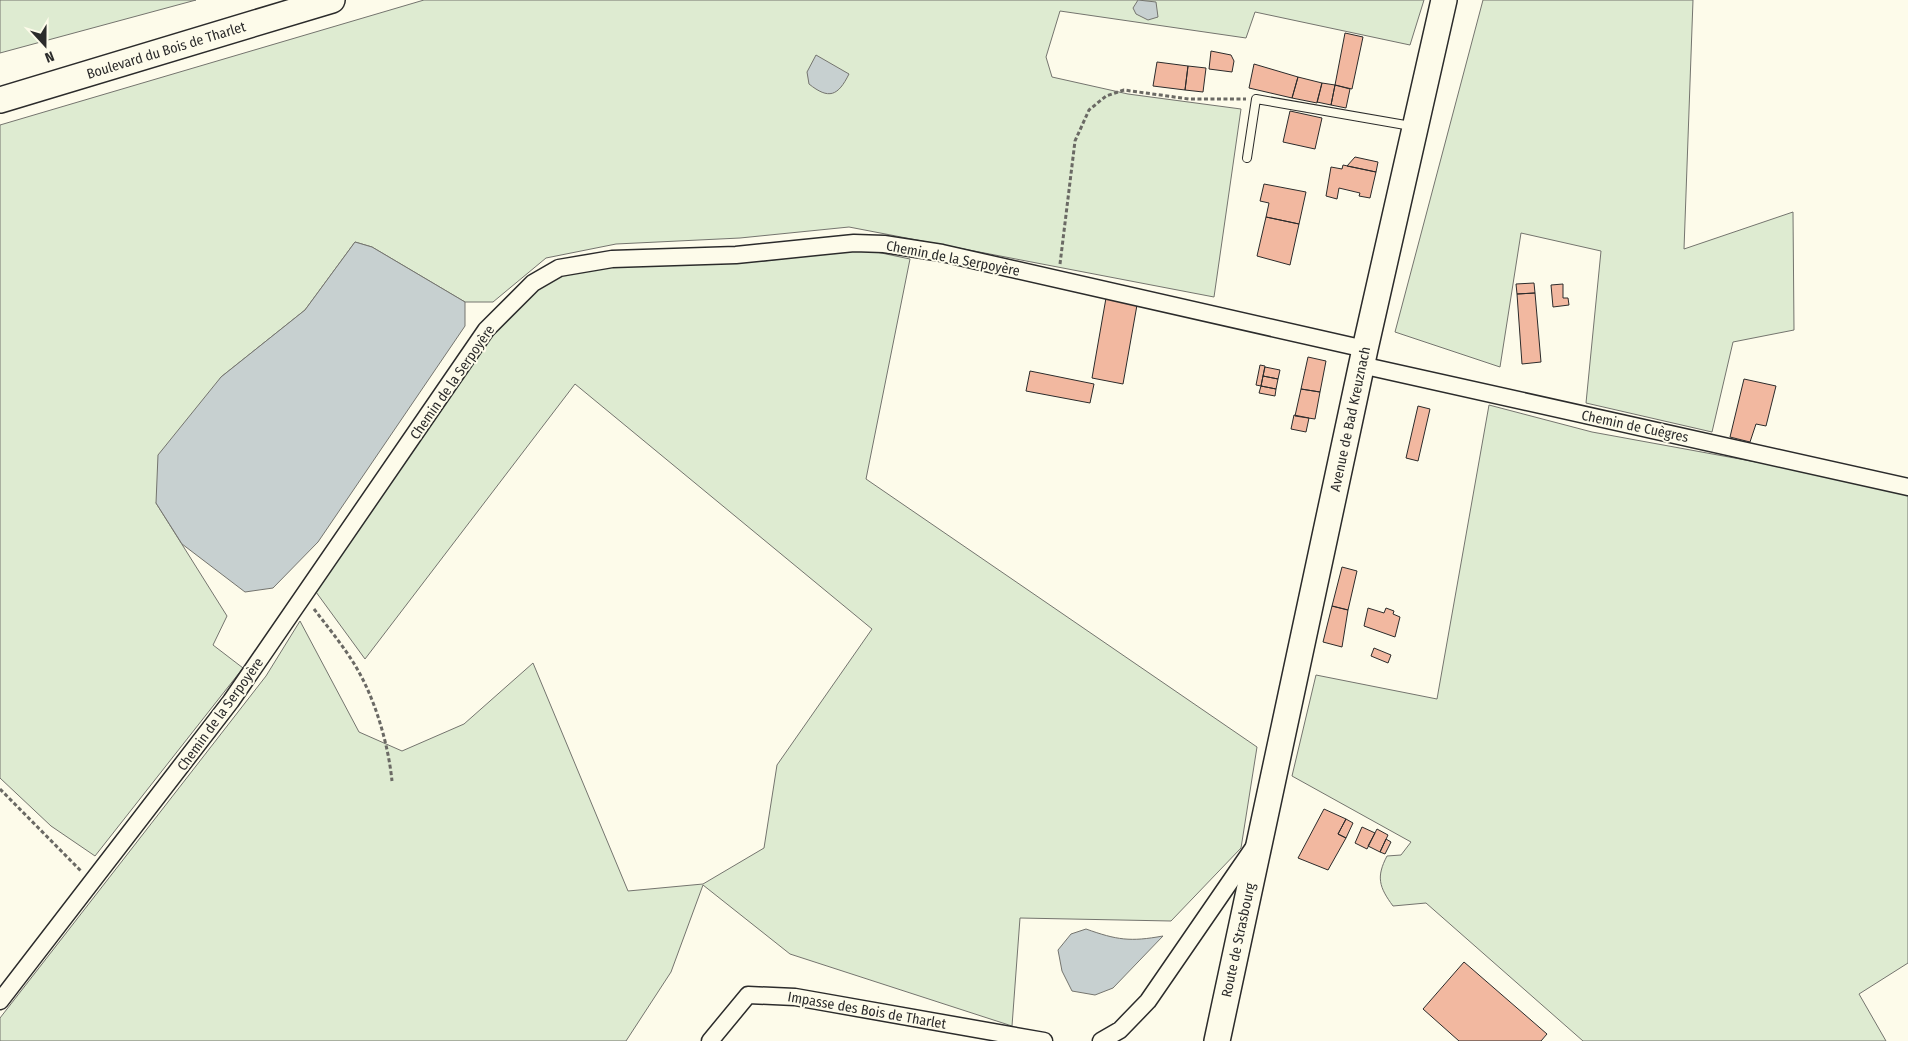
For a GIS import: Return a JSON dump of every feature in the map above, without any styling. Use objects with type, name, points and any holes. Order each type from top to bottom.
[{"type":"main road","name":"Boulevard du Bois de Tharlet","points":[[0,100],[332,0]]},
{"type":"main road","name":"Avenue de Bad Kreuznach","points":[[1259,838],[1363,357],[1444,0]]},
{"type":"main road","name":"Route de Strasbourg","points":[[1217,1041],[1259,838]]},
{"type":"street","name":"Chemin de la Serpoyère","points":[[0,1001],[232,701],[486,330],[533,283],[559,268],[612,259],[736,255],[854,243],[884,244],[942,253],[1058,280],[1363,357]]},
{"type":"street","name":"Chemin de Cuègres","points":[[1363,357],[1908,487]]},
{"type":"street","points":[[1103,1041],[1120,1030],[1148,1001],[1259,838]]},
{"type":"street","name":"Impasse des Bois de Tharlet","points":[[710,1041],[748,995],[795,997],[1044,1041]]},
{"type":"lane","points":[[1247,158],[1256,99],[1415,127]]},
{"type":"path","points":[[1058,280],[1076,141],[1088,110],[1106,96],[1124,90],[1189,99],[1256,99]]},
{"type":"path","points":[[304,596],[354,663],[380,720],[389,755],[392,781]]},
{"type":"path","points":[[0,789],[92,882]]},
{"type":"green space","points":[[0,0],[196,0],[0,53]]},
{"type":"green space","points":[[424,0],[1424,0],[1410,45],[1255,12],[1246,38],[1060,11],[1046,57],[1052,77],[1128,94],[1241,109],[1214,297],[849,227],[740,238],[616,244],[546,258],[493,302],[465,302],[372,247],[355,242],[305,310],[221,377],[156,503],[227,616],[213,645],[243,668],[95,856],[51,826],[0,778],[0,125]]},
{"type":"green space","points":[[1483,0],[1693,0],[1684,249],[1793,212],[1794,330],[1733,342],[1712,432],[1586,403],[1601,251],[1521,233],[1500,367],[1395,332]]},
{"type":"green space","points":[[862,249],[910,259],[866,479],[1257,747],[1241,848],[1171,921],[1020,918],[1012,1026],[790,954],[703,885],[671,972],[626,1041],[0,1041],[0,1018],[266,676],[300,621],[359,732],[402,751],[464,724],[533,663],[628,891],[703,884],[764,848],[777,765],[872,629],[575,384],[365,659],[316,592],[497,327],[536,289],[557,276],[619,265],[764,261]]},
{"type":"green space","points":[[1489,405],[1592,432],[1811,472],[1908,495],[1908,963],[1859,994],[1886,1041],[1583,1041],[1426,903],[1393,906],[1382,887],[1381,870],[1387,856],[1401,855],[1411,842],[1292,776],[1316,675],[1437,699]]},
{"type":"shaded area","points":[[1138,0],[1156,2],[1158,17],[1148,20],[1136,14],[1133,8]]},
{"type":"shaded area","points":[[816,55],[849,74],[837,91],[828,94],[809,84],[807,72]]},
{"type":"shaded area","points":[[355,242],[372,247],[465,302],[465,326],[318,542],[273,588],[245,592],[182,544],[156,503],[158,455],[221,377],[305,310]]},
{"type":"shaded area","points":[[1086,929],[1106,936],[1124,939],[1163,936],[1113,988],[1095,995],[1072,991],[1062,971],[1058,950],[1071,934]]},
{"type":"building","points":[[1345,33],[1363,37],[1352,89],[1335,85]]},
{"type":"building","points":[[1211,51],[1231,55],[1234,61],[1232,72],[1209,69]]},
{"type":"building","points":[[1157,62],[1188,66],[1185,90],[1153,86]]},
{"type":"building","points":[[1254,64],[1298,77],[1292,98],[1249,88]]},
{"type":"building","points":[[1188,66],[1206,68],[1203,92],[1185,90]]},
{"type":"building","points":[[1298,77],[1322,83],[1317,103],[1292,98]]},
{"type":"building","points":[[1322,83],[1335,85],[1331,105],[1317,102]]},
{"type":"building","points":[[1335,85],[1350,89],[1346,108],[1331,105]]},
{"type":"building","points":[[1290,111],[1322,118],[1315,149],[1283,142]]},
{"type":"building","points":[[1355,157],[1378,162],[1376,172],[1347,166]]},
{"type":"building","points":[[1343,165],[1376,172],[1370,198],[1359,196],[1360,193],[1339,188],[1337,199],[1326,196],[1331,167],[1342,169]]},
{"type":"building","points":[[1264,184],[1306,192],[1299,224],[1266,217],[1269,203],[1260,201]]},
{"type":"building","points":[[1266,217],[1299,224],[1290,265],[1257,256]]},
{"type":"building","points":[[1534,283],[1535,293],[1517,294],[1516,284]]},
{"type":"building","points":[[1563,284],[1563,298],[1568,298],[1569,305],[1553,307],[1551,285]]},
{"type":"building","points":[[1535,293],[1541,362],[1522,364],[1517,294]]},
{"type":"building","points":[[1106,298],[1137,305],[1123,384],[1092,378]]},
{"type":"building","points":[[1308,357],[1326,361],[1320,392],[1301,389]]},
{"type":"building","points":[[1260,365],[1265,366],[1261,386],[1256,385]]},
{"type":"building","points":[[1265,367],[1280,370],[1278,379],[1263,376]]},
{"type":"building","points":[[1030,371],[1094,384],[1090,403],[1026,391]]},
{"type":"building","points":[[1263,376],[1278,379],[1276,389],[1261,386]]},
{"type":"building","points":[[1744,379],[1776,386],[1766,426],[1756,424],[1750,442],[1730,437]]},
{"type":"building","points":[[1261,386],[1276,389],[1275,396],[1259,393]]},
{"type":"building","points":[[1301,389],[1320,392],[1315,419],[1295,416]]},
{"type":"building","points":[[1418,406],[1430,409],[1418,461],[1406,458]]},
{"type":"building","points":[[1294,415],[1309,418],[1306,432],[1291,429]]},
{"type":"building","points":[[1342,567],[1357,571],[1348,610],[1332,606]]},
{"type":"building","points":[[1332,606],[1348,610],[1342,647],[1323,642]]},
{"type":"building","points":[[1368,608],[1384,613],[1386,608],[1394,611],[1393,614],[1400,617],[1395,637],[1364,626]]},
{"type":"building","points":[[1374,648],[1391,655],[1388,663],[1371,656]]},
{"type":"building","points":[[1324,809],[1346,819],[1338,834],[1346,838],[1328,870],[1298,858]]},
{"type":"building","points":[[1346,819],[1353,823],[1346,838],[1338,834]]},
{"type":"building","points":[[1362,827],[1375,833],[1367,849],[1355,843]]},
{"type":"building","points":[[1377,829],[1388,835],[1380,852],[1368,846]]},
{"type":"building","points":[[1386,839],[1391,842],[1385,854],[1380,852]]},
{"type":"building","points":[[1464,962],[1547,1034],[1541,1041],[1459,1041],[1423,1009]]}]
